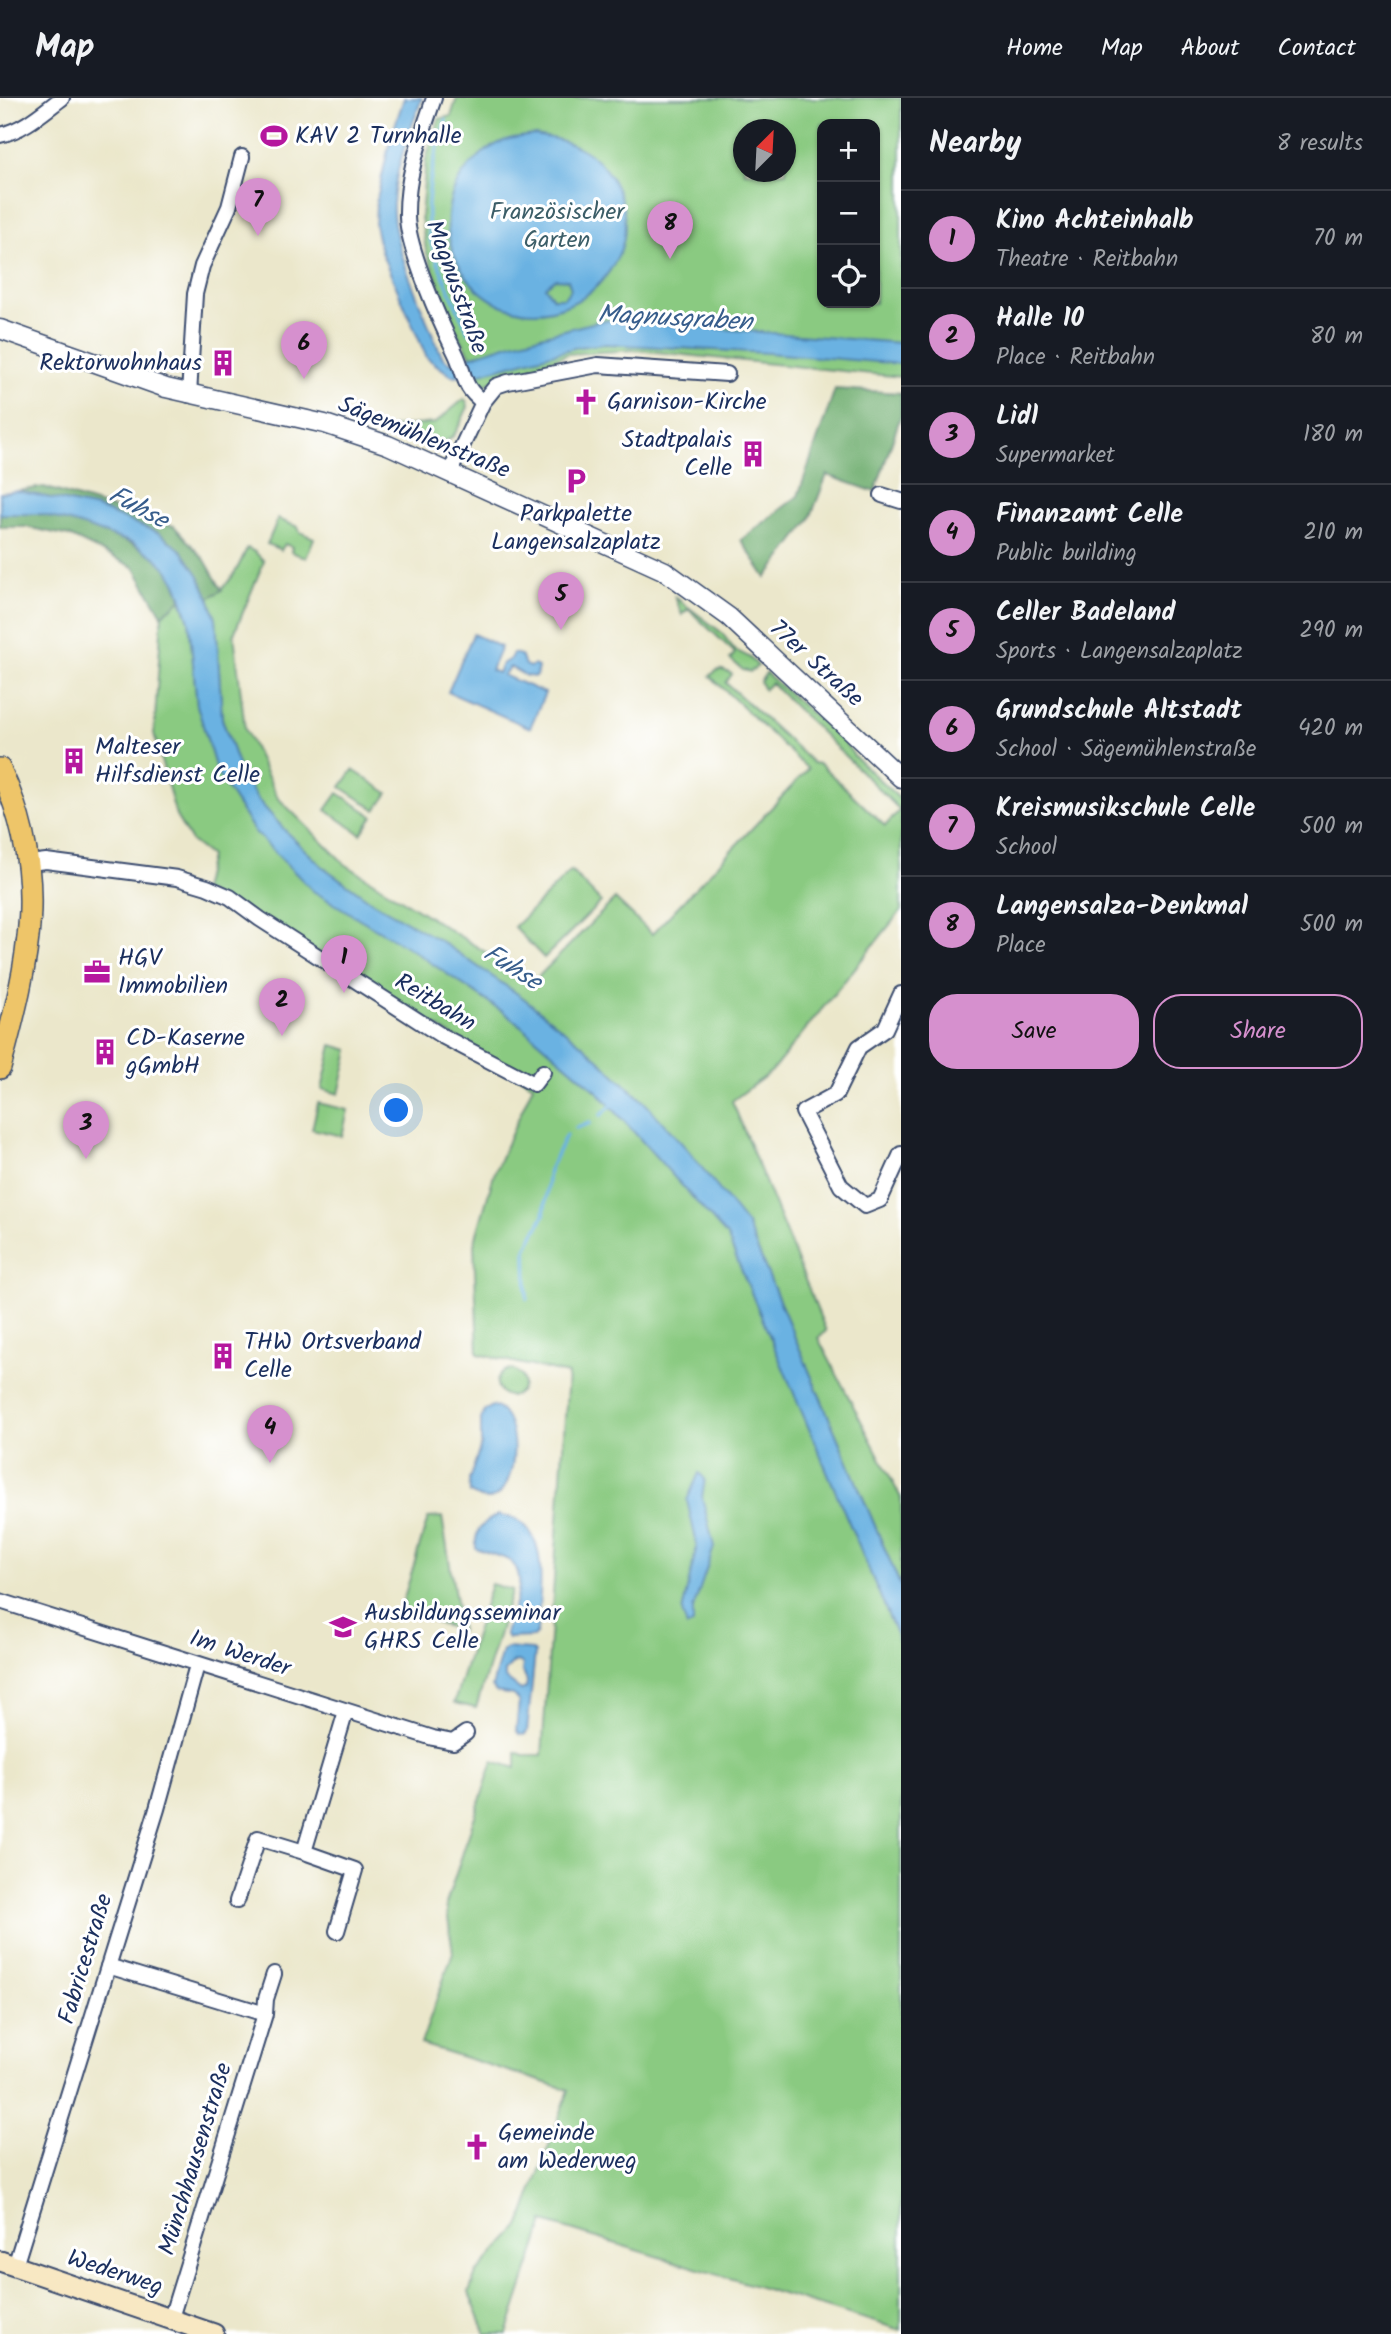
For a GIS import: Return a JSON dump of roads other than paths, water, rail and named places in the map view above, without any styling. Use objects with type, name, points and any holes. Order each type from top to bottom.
[{"type":"main road","points":[[0,769],[21,821],[29,863],[31,922],[24,973],[0,1068]]},
{"type":"main road","name":"Wederweg","points":[[8,2263],[214,2334]]},
{"type":"street","points":[[0,135],[11,133],[25,125],[62,98]]},
{"type":"street","name":"Magnusstraße","points":[[434,98],[415,156],[407,219],[412,246],[463,376],[471,393],[487,397]]},
{"type":"street","points":[[189,395],[195,294],[202,266],[229,207],[242,157]]},
{"type":"street","name":"Sägemühlenstraße","points":[[0,329],[189,395],[325,424],[388,445],[664,572],[694,591]]},
{"type":"street","points":[[450,472],[487,397],[496,386],[598,365],[727,374]]},
{"type":"street","points":[[882,495],[901,501]]},
{"type":"street","name":"77er Straße","points":[[694,591],[729,617],[901,778]]},
{"type":"street","name":"Reitbahn","points":[[29,863],[46,861],[177,878],[207,887],[230,897],[442,1036],[534,1084],[543,1072]]},
{"type":"street","points":[[901,994],[886,1029],[859,1046],[836,1094],[803,1112],[841,1186],[865,1206],[880,1200],[901,1154]]},
{"type":"street","name":"Im Werder","points":[[0,1601],[346,1712],[443,1740],[453,1742],[466,1733]]},
{"type":"street","name":"Fabricestraße","points":[[8,2263],[108,1966],[157,1809],[197,1665]]},
{"type":"street","points":[[304,1852],[346,1712]]},
{"type":"street","points":[[237,1901],[258,1838],[355,1870],[337,1931]]},
{"type":"street","points":[[108,1966],[265,2014]]},
{"type":"street","name":"Münchhausenstraße","points":[[171,2318],[265,2014],[266,1999],[274,1973]]},
{"type":"water","points":[[404,98],[422,98],[397,176],[393,203],[396,235],[415,293],[436,343],[443,358],[451,363],[509,344],[604,320],[901,343],[901,364],[605,344],[578,347],[477,374],[452,376],[427,358],[381,252],[375,225],[376,203],[390,141]]},
{"type":"water","points":[[535,135],[567,142],[596,159],[614,183],[624,211],[625,226],[619,254],[598,285],[568,305],[536,312],[507,307],[482,293],[463,272],[451,246],[448,218],[455,189],[473,162],[499,143]],"holes":[[[555,279],[568,280],[571,289],[564,298],[553,298],[545,287]]]},
{"type":"water","points":[[17,491],[97,508],[159,533],[182,551],[199,576],[216,619],[222,719],[239,768],[257,799],[289,835],[323,867],[372,902],[442,942],[522,997],[585,1047],[645,1103],[687,1149],[747,1225],[901,1587],[901,1645],[727,1236],[599,1093],[512,1018],[415,952],[313,891],[255,832],[217,773],[197,705],[189,621],[178,587],[168,570],[155,557],[133,543],[77,524],[40,514],[0,514],[0,493]]},
{"type":"water","points":[[473,634],[501,647],[491,670],[498,673],[502,664],[510,659],[513,653],[521,655],[525,665],[538,667],[536,677],[526,676],[510,667],[503,675],[545,693],[530,728],[448,692]]},
{"type":"water","points":[[492,1406],[502,1411],[509,1422],[513,1436],[513,1452],[512,1469],[507,1483],[500,1494],[487,1499],[470,1493],[469,1480],[481,1445],[481,1418]]},
{"type":"water","points":[[699,1473],[705,1479],[702,1497],[714,1547],[693,1609],[693,1624],[687,1627],[682,1612],[697,1545],[687,1500]]},
{"type":"water","points":[[498,1515],[516,1519],[528,1529],[536,1544],[541,1580],[537,1633],[533,1637],[508,1638],[505,1633],[518,1594],[518,1574],[515,1566],[504,1558],[476,1548],[476,1536],[481,1527]]},
{"type":"water","points":[[506,1648],[532,1650],[535,1653],[527,1732],[524,1735],[516,1730],[519,1702],[513,1695],[496,1692],[492,1687],[502,1651]],"holes":[[[514,1662],[523,1664],[522,1671],[527,1681],[526,1688],[521,1690],[505,1678],[505,1671]]]},
{"type":"waterway","points":[[446,120],[431,180],[429,227],[438,264],[468,332]]},
{"type":"waterway","points":[[601,1115],[612,1105]]},
{"type":"waterway","points":[[576,1128],[590,1123]]},
{"type":"waterway","points":[[527,1299],[526,1249],[544,1215],[549,1170],[566,1135]]},
{"type":"place","name":"KAV 2 Turnhalle","points":[[274,136]]},
{"type":"place","name":"Kreismusikschule Celle","points":[[258,236]]},
{"type":"place","name":"Langensalza-Denkmal","points":[[670,259]]},
{"type":"place","name":"Rektorwohnhaus","points":[[223,363]]},
{"type":"place","name":"Grundschule Altstadt","points":[[304,379]]},
{"type":"place","name":"Garnison-Kirche","points":[[586,402]]},
{"type":"place","name":"Stadtpalais Celle","points":[[753,454]]},
{"type":"place","name":"Parkpalette Langensalzaplatz","points":[[576,481]]},
{"type":"place","name":"Celler Badeland","points":[[561,630]]},
{"type":"place","name":"Malteser Hilfsdienst Celle","points":[[74,761]]},
{"type":"place","name":"HGV Immobilien","points":[[97,972]]},
{"type":"place","name":"Kino Achteinhalb","points":[[344,993]]},
{"type":"place","name":"Halle 10","points":[[282,1036]]},
{"type":"place","name":"CD-Kaserne gGmbH","points":[[105,1052]]},
{"type":"place","name":"Lidl","points":[[86,1159]]},
{"type":"place","name":"THW Ortsverband Celle","points":[[223,1356]]},
{"type":"place","name":"Finanzamt Celle","points":[[270,1463]]},
{"type":"place","name":"Ausbildungsseminar GHRS Celle","points":[[343,1627]]},
{"type":"place","name":"Gemeinde am Wederweg","points":[[477,2147]]},
{"type":"park label","name":"Französischer Garten","points":[[557,226]]},
{"type":"water label","name":"Magnusgraben","points":[[675,319]]},
{"type":"water label","name":"Fuhse","points":[[138,508]]},
{"type":"water label","name":"Fuhse","points":[[512,968]]}]
